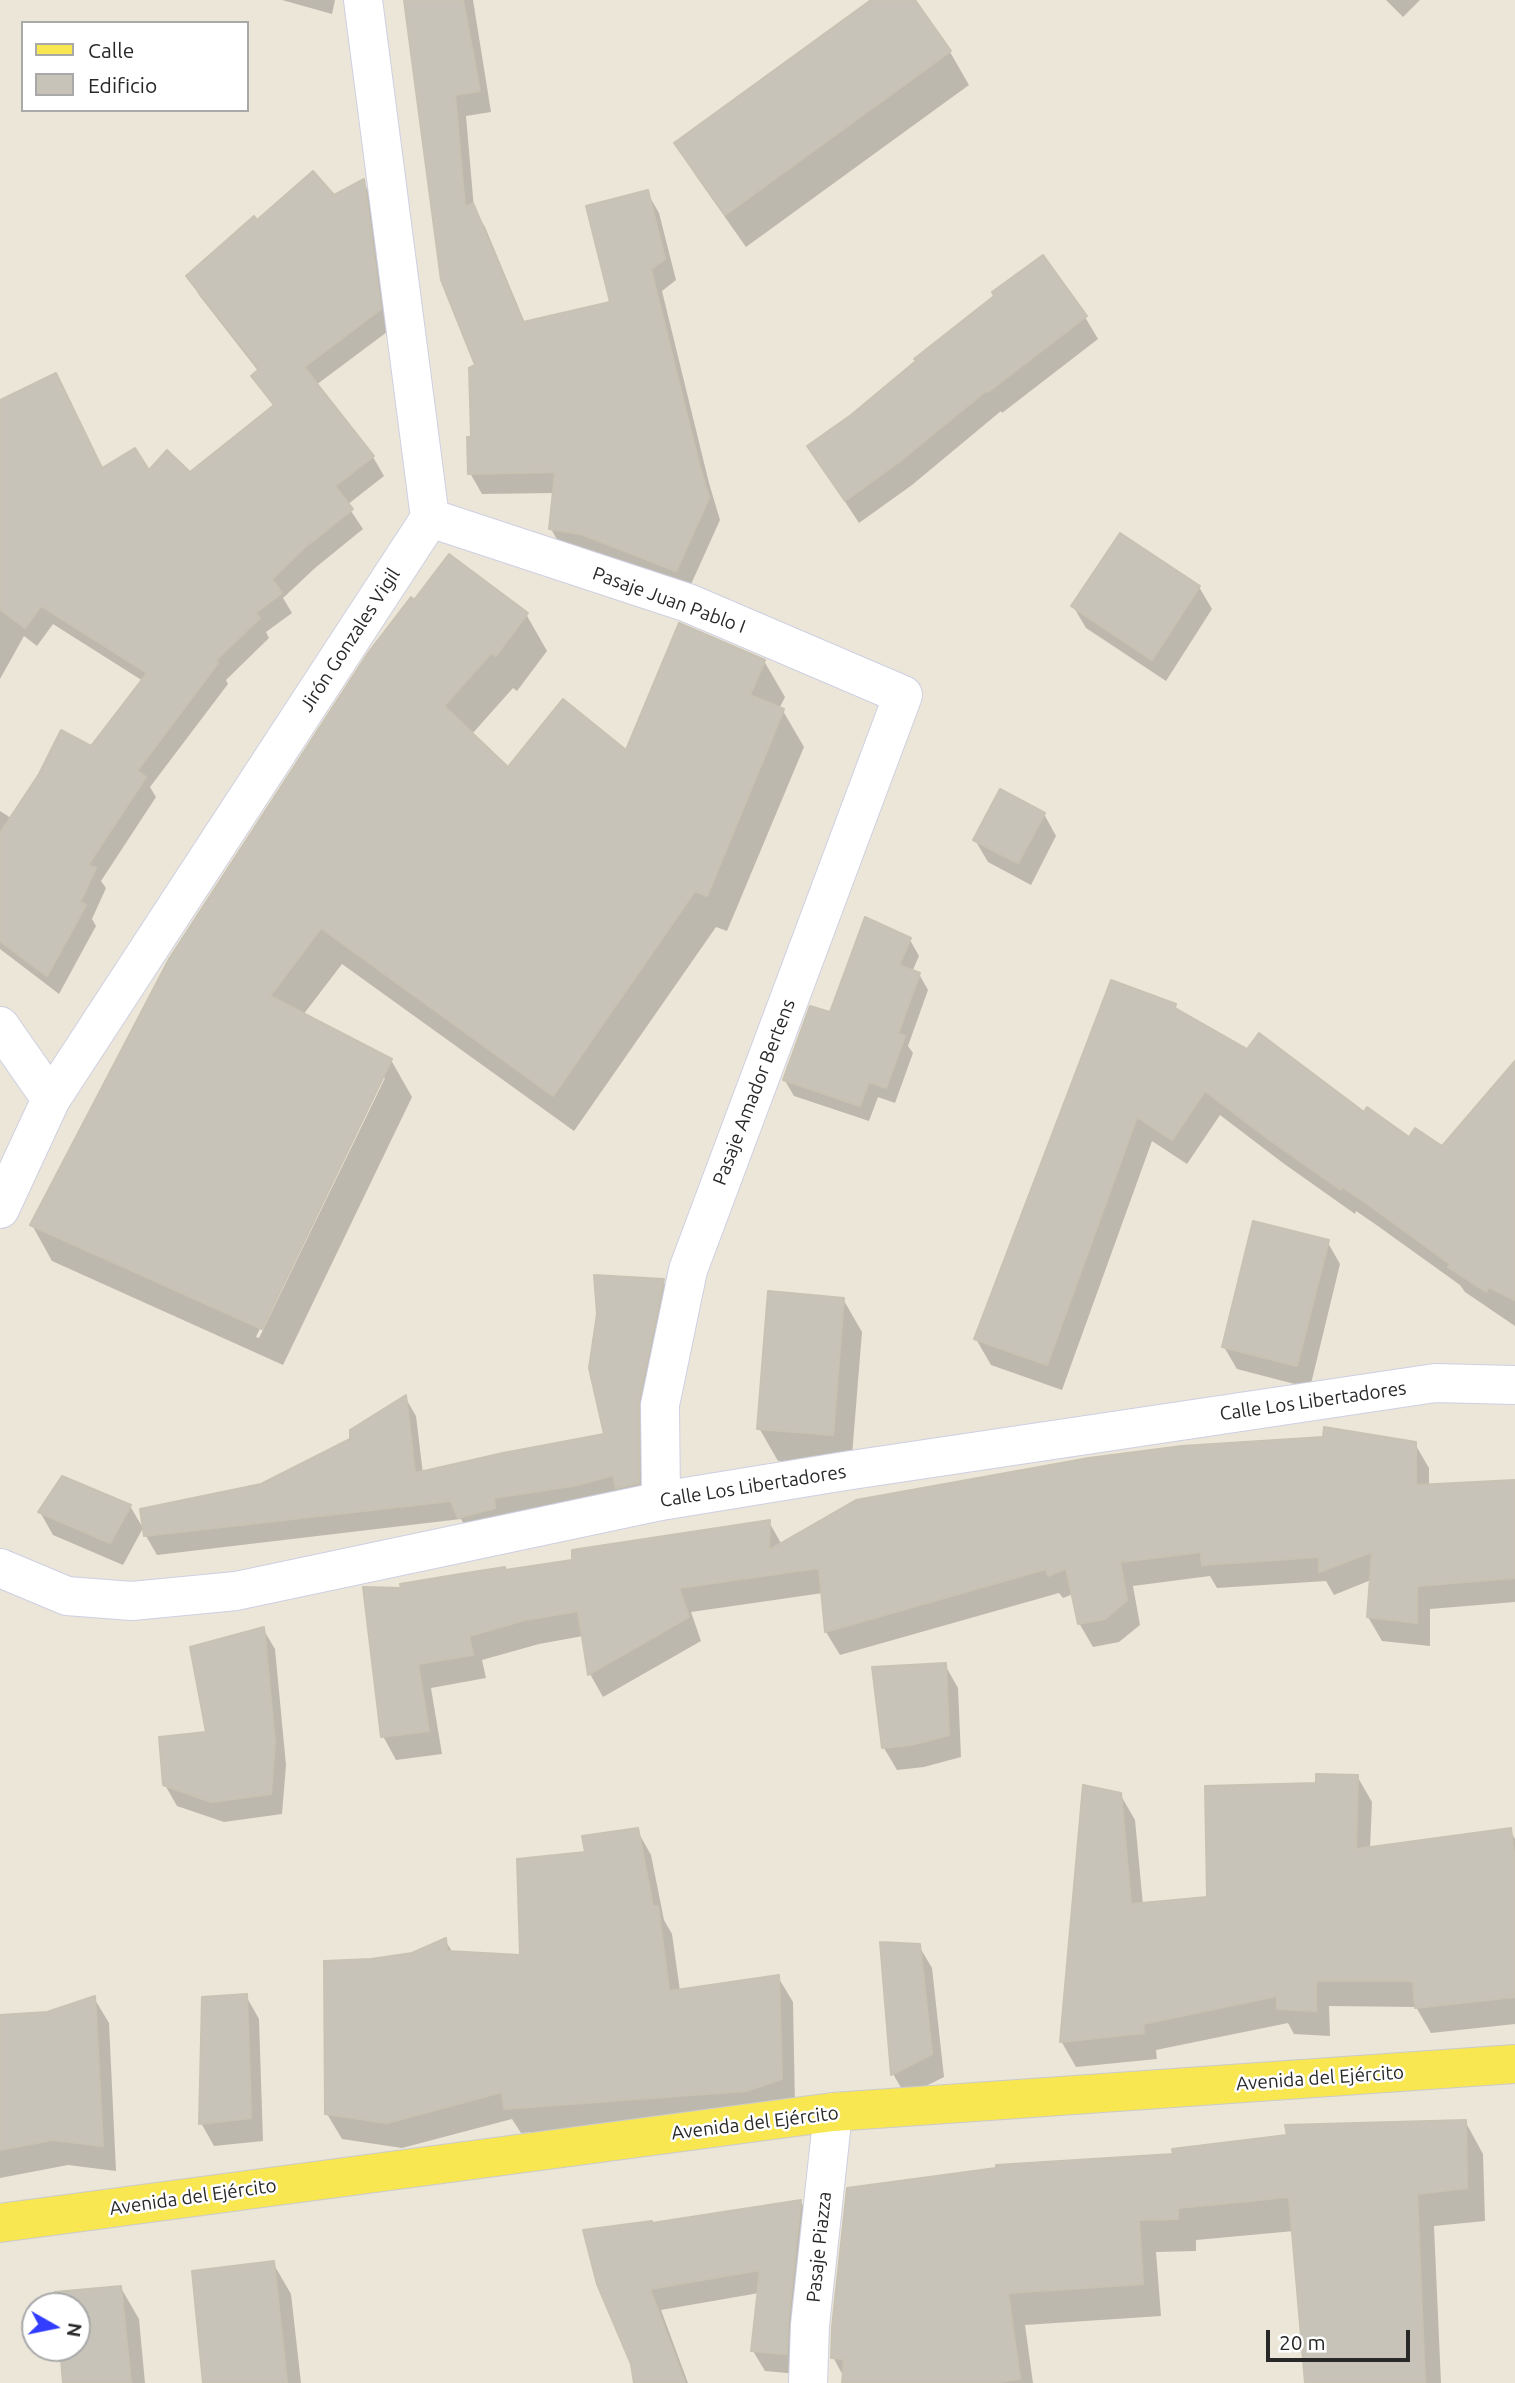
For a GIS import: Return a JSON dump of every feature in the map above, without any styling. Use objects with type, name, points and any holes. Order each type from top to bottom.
[{"type":"main road","name":"Avenida del Ejército","points":[[0,2222],[833,2112],[1515,2064]]},
{"type":"street","points":[[363,0],[430,518]]},
{"type":"street","name":"Pasaje Juan Pablo I","points":[[430,518],[688,603],[903,695]]},
{"type":"street","name":"Jirón Gonzales Vigil","points":[[0,1209],[51,1099],[430,518]]},
{"type":"street","name":"Pasaje Amador Bertens","points":[[661,1501],[660,1405],[688,1269],[903,695]]},
{"type":"street","points":[[0,1026],[51,1099]]},
{"type":"street","name":"Calle Los Libertadores","points":[[0,1567],[67,1596],[132,1601],[236,1591],[661,1501],[872,1467],[1435,1383],[1515,1385]]},
{"type":"street","name":"Pasaje Piazza","points":[[808,2383],[810,2325],[833,2112]]},
{"type":"building","points":[[404,0],[463,0],[480,91],[455,95],[465,207],[473,203],[523,322],[610,302],[586,206],[648,190],[665,259],[651,269],[709,498],[676,571],[581,534],[549,529],[555,472],[468,474],[467,437],[471,437],[469,368],[475,365],[441,280]]},
{"type":"building","points":[[871,0],[915,0],[951,51],[725,215],[674,143]]},
{"type":"building","points":[[313,171],[334,195],[364,179],[381,309],[304,367],[374,456],[335,486],[353,509],[304,548],[272,579],[282,593],[255,613],[260,618],[216,660],[218,663],[137,771],[146,777],[88,865],[96,868],[80,902],[86,905],[47,976],[0,941],[0,833],[39,774],[61,730],[91,746],[147,673],[41,606],[25,628],[0,609],[0,400],[56,373],[102,468],[135,448],[149,470],[167,450],[190,472],[274,405],[251,376],[259,369],[186,276],[254,216],[257,220]]},
{"type":"building","points":[[1043,255],[1087,316],[845,501],[807,446],[851,415],[917,360],[914,359],[994,296],[992,292]]},
{"type":"building","points":[[1120,533],[1200,586],[1152,660],[1071,606]]},
{"type":"building","points":[[449,554],[528,613],[496,656],[491,653],[444,706],[508,767],[563,699],[626,750],[679,623],[765,660],[750,695],[784,709],[707,896],[695,891],[553,1096],[321,928],[270,996],[392,1059],[262,1329],[30,1225],[169,959],[368,653],[411,597],[414,600]]},
{"type":"building","points":[[1000,789],[1045,813],[1018,863],[973,840]]},
{"type":"building","points":[[865,917],[911,938],[899,965],[920,973],[898,1034],[905,1036],[886,1088],[869,1082],[860,1106],[783,1080],[810,1006],[830,1012]]},
{"type":"building","points":[[1111,980],[1176,1004],[1175,1008],[1247,1049],[1259,1033],[1364,1112],[1367,1107],[1409,1137],[1415,1128],[1442,1146],[1515,1061],[1515,1300],[1489,1287],[1486,1292],[1448,1267],[1450,1264],[1359,1198],[1342,1187],[1341,1190],[1205,1091],[1172,1140],[1137,1117],[1047,1365],[974,1339]]},
{"type":"building","points":[[1253,1221],[1329,1240],[1297,1366],[1222,1347]]},
{"type":"building","points":[[594,1275],[664,1279],[639,1401],[639,1483],[616,1488],[613,1475],[578,1485],[494,1498],[495,1508],[458,1518],[451,1501],[144,1536],[140,1509],[261,1484],[350,1439],[350,1430],[406,1395],[415,1473],[604,1434],[589,1368],[597,1314]]},
{"type":"building","points":[[768,1291],[844,1298],[833,1435],[757,1429]]},
{"type":"building","points":[[1324,1427],[1416,1442],[1416,1485],[1515,1480],[1515,1578],[1417,1586],[1417,1623],[1367,1617],[1372,1552],[1319,1572],[1319,1557],[1202,1565],[1201,1552],[1120,1562],[1127,1600],[1105,1619],[1078,1624],[1066,1568],[1048,1576],[1046,1569],[825,1632],[819,1568],[679,1588],[689,1617],[588,1675],[578,1611],[525,1620],[469,1636],[473,1655],[418,1664],[429,1731],[381,1737],[363,1587],[401,1588],[400,1584],[460,1574],[572,1560],[572,1550],[770,1520],[769,1550],[856,1500],[1089,1458],[1182,1446],[1323,1437]]},
{"type":"building","points":[[62,1476],[131,1505],[110,1543],[38,1512]]},
{"type":"building","points":[[264,1627],[275,1743],[271,1794],[211,1802],[163,1785],[159,1737],[206,1732],[190,1647]]},
{"type":"building","points":[[946,1663],[949,1735],[911,1745],[882,1748],[872,1667]]},
{"type":"building","points":[[1316,1774],[1358,1775],[1356,1849],[1511,1828],[1515,1862],[1515,1997],[1415,2008],[1413,1981],[1316,1981],[1316,2011],[1277,2009],[1277,1996],[1143,2024],[1144,2033],[1060,2042],[1083,1785],[1121,1793],[1131,1904],[1207,1897],[1205,1786],[1316,1783]]},
{"type":"building","points":[[638,1828],[653,1906],[658,1906],[669,1991],[779,1975],[782,2079],[746,2091],[504,2109],[502,2092],[387,2123],[325,2114],[324,1961],[371,1959],[412,1953],[446,1938],[447,1951],[520,1955],[517,1859],[585,1852],[582,1836]]},
{"type":"building","points":[[880,1942],[920,1944],[932,2054],[891,2075]]},
{"type":"building","points":[[247,1994],[251,2118],[199,2124],[202,1997]]},
{"type":"building","points":[[95,1996],[103,2146],[52,2140],[0,2150],[0,2015],[47,2012]]},
{"type":"building","points":[[1466,2120],[1467,2188],[1417,2194],[1425,2383],[1305,2383],[1289,2197],[1178,2208],[1178,2219],[1139,2220],[1143,2284],[1008,2293],[1020,2379],[990,2383],[842,2383],[844,2359],[831,2358],[847,2188],[996,2168],[996,2165],[1173,2154],[1172,2149],[1287,2135],[1285,2125]]},
{"type":"building","points":[[801,2200],[787,2354],[751,2351],[760,2270],[650,2289],[685,2383],[634,2383],[631,2364],[597,2284],[583,2230],[652,2223]]},
{"type":"building","points":[[274,2261],[287,2383],[203,2383],[192,2271]]},
{"type":"building","points":[[121,2286],[131,2383],[63,2383],[61,2362],[91,2362],[91,2292],[55,2292]]}]
